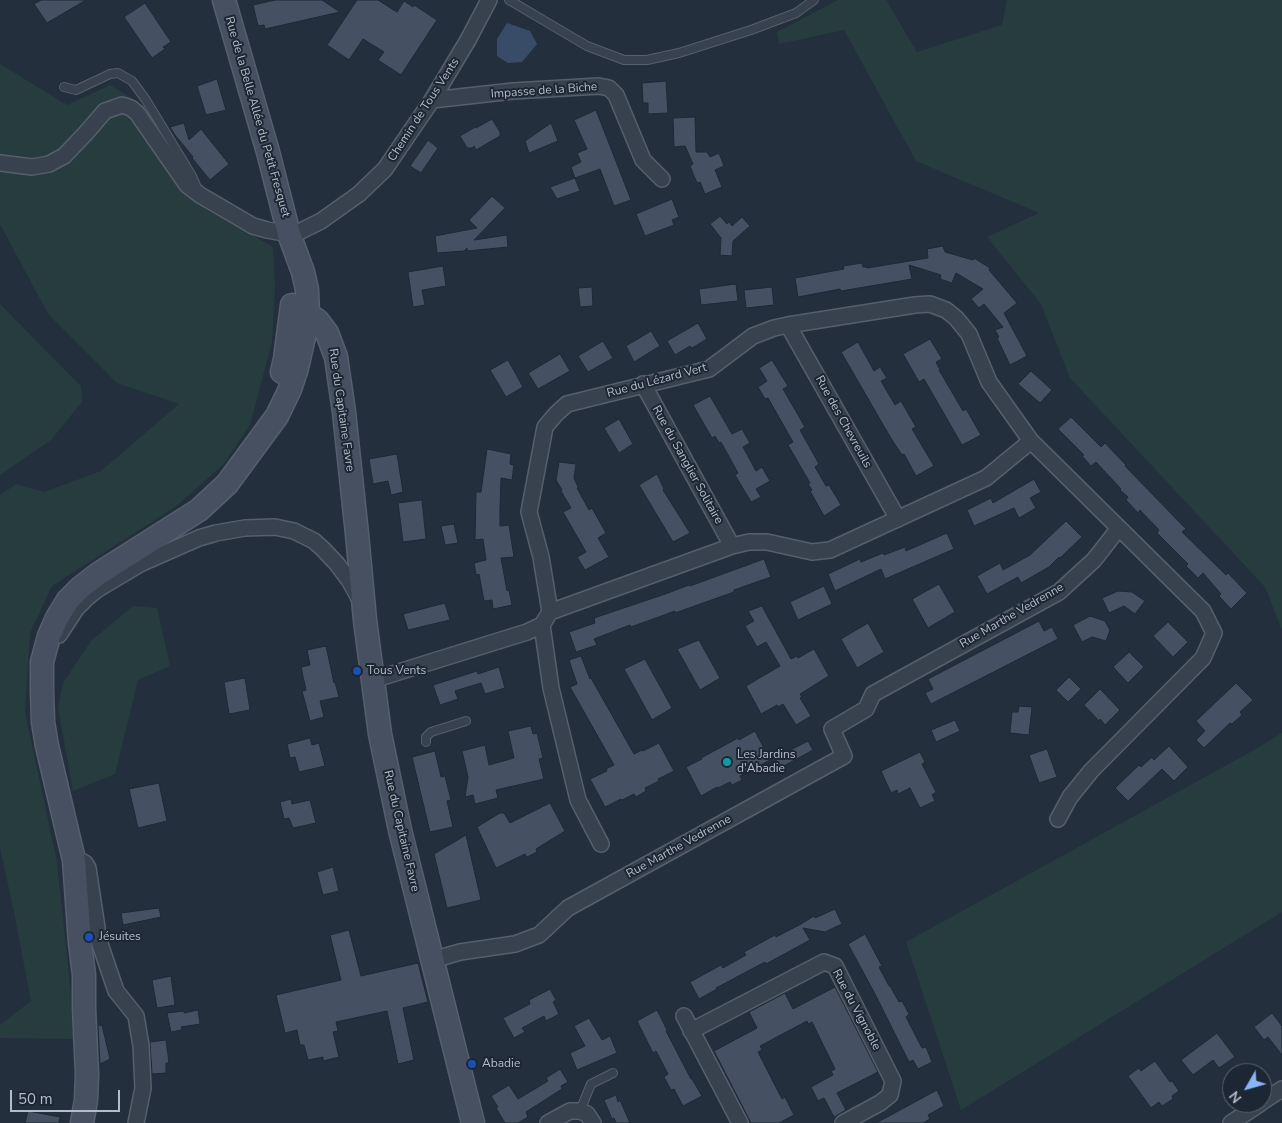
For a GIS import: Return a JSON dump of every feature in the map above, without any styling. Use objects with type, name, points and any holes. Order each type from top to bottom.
[{"type":"street","name":"Rue de la Belle Allée du Petit Fresquet","points":[[224,0],[268,152],[289,234],[303,272],[307,290],[278,387],[256,445]]},
{"type":"street","name":"Chemin de Tous Vents","points":[[289,234],[299,232],[321,221],[359,194],[385,169],[432,100],[468,40],[489,0]]},
{"type":"street","name":"Impasse de la Biche","points":[[432,100],[599,86],[609,88],[616,95],[643,160],[662,180]]},
{"type":"street","points":[[0,163],[32,167],[49,164],[64,156],[106,111],[122,105],[131,108],[137,113],[187,185],[200,195],[253,226],[289,234]]},
{"type":"street","name":"Rue de la Belle Allée du Petit Fresquet","points":[[82,1123],[86,1100],[87,1074],[84,974],[74,860],[43,722],[42,662],[49,636],[68,600],[98,574],[199,510],[227,484],[277,416],[290,389],[304,337],[299,315],[299,289],[291,260],[289,234]]},
{"type":"street","name":"Rue du Lézard Vert","points":[[550,612],[540,557],[529,512],[546,427],[556,414],[567,404],[709,369],[753,336],[774,328],[915,305],[930,304],[946,310],[956,318],[969,334],[989,382],[1031,442]]},
{"type":"street","name":"Rue du Capitaine Favre","points":[[299,315],[318,321],[332,342],[336,357],[344,412],[364,608],[380,734],[388,776],[473,1123]]},
{"type":"street","name":"Rue des Chevreuils","points":[[788,325],[898,519]]},
{"type":"street","name":"Rue du Capitaine Favre","points":[[304,337],[315,350],[324,368],[357,534]]},
{"type":"street","name":"Rue du Sanglier Solitaire","points":[[643,384],[732,546]]},
{"type":"street","points":[[373,680],[527,632],[542,625],[550,612],[732,546],[749,542],[766,542],[812,552],[830,550],[986,478],[1031,442],[1203,611],[1214,633],[1203,658],[1091,770],[1070,797],[1058,819]]},
{"type":"street","points":[[42,662],[76,609],[98,589],[164,552],[216,533],[259,527],[294,530],[314,541],[337,564],[349,580],[364,608]]},
{"type":"street","name":"Rue Marthe Vedrenne","points":[[433,960],[460,952],[514,944],[540,934],[568,908],[844,756],[832,729],[866,710],[873,694],[1059,592],[1094,560],[1119,528]]},
{"type":"street","points":[[542,625],[551,688],[578,800],[601,844]]},
{"type":"street","points":[[74,860],[81,861],[88,868],[100,941],[116,991],[136,1016],[142,1046],[143,1088],[136,1123]]},
{"type":"street","name":"Rue du Vignoble","points":[[691,1031],[824,962],[835,966],[893,1081],[890,1095],[880,1103],[843,1123]]},
{"type":"street","points":[[684,1016],[740,1123]]},
{"type":"street","points":[[548,1123],[570,1111],[580,1111],[586,1114],[592,1123]]},
{"type":"street","points":[[1231,1123],[1246,1113]]},
{"type":"lane","points":[[509,0],[587,46],[624,60],[647,60],[679,53],[751,30],[796,13],[814,0]]},
{"type":"lane","points":[[64,87],[76,90],[110,74],[118,74],[132,81],[146,100],[192,176],[200,195]]},
{"type":"lane","points":[[426,742],[426,737],[431,732],[466,721]]},
{"type":"lane","points":[[580,1111],[591,1084],[613,1073]]},
{"type":"green space","points":[[838,0],[886,0],[917,52],[1002,25],[1007,0],[1282,0],[1282,630],[1265,587],[1070,378],[1041,304],[987,237],[1039,213],[916,161],[844,30],[779,44],[777,32]]},
{"type":"green space","points":[[0,64],[67,105],[110,85],[138,102],[207,210],[273,247],[275,286],[272,342],[250,425],[223,465],[175,507],[52,586],[30,633],[25,712],[57,862],[71,994],[73,1039],[0,1038],[0,1025],[31,1001],[0,848],[0,495],[16,484],[44,492],[101,471],[179,404],[117,383],[48,314],[0,224]]},
{"type":"green space","points":[[0,304],[81,386],[82,402],[51,440],[0,475]]},
{"type":"green space","points":[[133,606],[157,608],[170,666],[138,680],[115,774],[73,791],[58,707],[63,683],[91,641]]},
{"type":"green space","points":[[1282,733],[1282,912],[961,1110],[906,942]]},
{"type":"water","points":[[507,23],[530,31],[537,44],[522,62],[508,63],[497,56],[497,39]]},
{"type":"building","points":[[41,0],[86,0],[47,23],[34,4]]},
{"type":"building","points":[[275,0],[322,0],[340,12],[265,29],[264,25],[258,26],[253,5]]},
{"type":"building","points":[[357,0],[378,0],[397,12],[404,1],[413,7],[414,5],[437,20],[401,75],[378,60],[384,52],[363,39],[349,60],[327,45]]},
{"type":"building","points":[[145,3],[171,42],[152,58],[124,17]]},
{"type":"building","points":[[217,79],[226,110],[206,115],[197,86]]},
{"type":"building","points":[[666,81],[668,113],[648,114],[648,103],[643,103],[642,83]]},
{"type":"building","points":[[596,110],[631,200],[614,206],[600,169],[575,178],[571,167],[581,162],[577,153],[587,149],[574,120]]},
{"type":"building","points":[[695,117],[696,152],[707,152],[710,157],[719,153],[724,166],[715,170],[722,187],[705,194],[700,182],[697,183],[690,166],[693,164],[685,146],[674,147],[673,118]]},
{"type":"building","points":[[492,119],[500,132],[500,136],[476,150],[474,146],[467,148],[460,136]]},
{"type":"building","points":[[184,123],[189,140],[201,129],[229,164],[210,180],[170,127]]},
{"type":"building","points":[[551,123],[558,141],[529,153],[525,141]]},
{"type":"building","points":[[428,140],[438,148],[421,173],[410,166]]},
{"type":"building","points":[[575,178],[580,191],[557,199],[550,187]]},
{"type":"building","points":[[492,196],[505,208],[474,240],[507,235],[508,247],[467,251],[467,248],[464,251],[437,253],[435,236],[477,228],[469,220]]},
{"type":"building","points":[[672,199],[679,217],[672,220],[674,225],[645,236],[636,214]]},
{"type":"building","points":[[720,216],[727,224],[729,222],[732,226],[742,217],[750,226],[733,241],[732,256],[720,255],[721,238],[710,224]]},
{"type":"building","points":[[943,246],[945,252],[973,260],[974,258],[990,268],[989,270],[1017,303],[1004,313],[1027,356],[1010,365],[995,330],[1003,327],[984,304],[979,308],[971,299],[983,289],[956,273],[952,283],[940,279],[941,275],[909,265],[912,279],[798,297],[795,278],[844,269],[843,266],[862,263],[863,267],[867,268],[928,258],[927,249]]},
{"type":"building","points":[[443,266],[446,286],[422,290],[425,305],[413,307],[408,272]]},
{"type":"building","points":[[736,284],[738,301],[701,305],[699,289]]},
{"type":"building","points":[[592,287],[593,306],[580,307],[578,288]]},
{"type":"building","points":[[772,287],[774,305],[746,308],[744,290]]},
{"type":"building","points":[[698,323],[707,339],[675,355],[667,341]]},
{"type":"building","points":[[651,331],[660,346],[634,362],[626,346]]},
{"type":"building","points":[[930,339],[942,359],[936,362],[939,370],[963,411],[966,409],[981,435],[962,445],[924,379],[919,382],[903,354]]},
{"type":"building","points":[[603,341],[613,358],[588,372],[578,356]]},
{"type":"building","points":[[858,342],[874,371],[880,367],[887,378],[881,381],[895,405],[901,401],[916,427],[912,429],[934,466],[916,476],[904,454],[902,455],[892,440],[841,352]]},
{"type":"building","points":[[560,354],[570,371],[538,389],[528,373]]},
{"type":"building","points":[[508,360],[523,387],[506,397],[490,370]]},
{"type":"building","points":[[772,360],[788,386],[783,389],[805,427],[800,430],[819,464],[815,467],[826,486],[829,485],[841,505],[824,516],[810,491],[812,490],[808,484],[810,483],[788,445],[793,442],[768,398],[765,399],[758,387],[767,381],[759,368]]},
{"type":"building","points":[[1031,371],[1052,390],[1040,403],[1018,384]]},
{"type":"building","points":[[710,396],[732,434],[742,429],[750,443],[743,447],[756,471],[762,467],[770,481],[756,489],[761,497],[751,502],[735,475],[738,473],[721,442],[719,443],[715,436],[712,438],[693,405]]},
{"type":"building","points":[[1071,417],[1101,447],[1105,443],[1186,529],[1182,532],[1226,575],[1228,573],[1247,593],[1231,609],[1203,573],[1198,578],[1186,566],[1188,564],[1157,533],[1159,530],[1140,510],[1138,513],[1126,500],[1128,497],[1096,462],[1091,466],[1082,456],[1084,455],[1058,429]]},
{"type":"building","points":[[619,419],[633,444],[619,453],[604,428]]},
{"type":"building","points":[[487,449],[511,454],[510,464],[514,465],[512,480],[501,478],[500,509],[500,526],[509,525],[514,557],[501,558],[507,591],[509,590],[512,605],[493,609],[492,600],[484,601],[479,574],[476,575],[474,563],[486,560],[483,539],[475,540],[476,492],[481,492]]},
{"type":"building","points":[[397,454],[403,492],[391,495],[388,481],[373,484],[369,459]]},
{"type":"building","points":[[559,462],[576,464],[574,478],[577,488],[589,510],[592,508],[606,533],[598,538],[609,557],[585,570],[577,557],[586,552],[563,512],[571,508],[556,480]]},
{"type":"building","points":[[657,474],[663,490],[690,533],[673,542],[639,485]]},
{"type":"building","points":[[1034,479],[1041,492],[1030,498],[1036,508],[1019,518],[1014,508],[974,526],[967,510],[991,498],[993,503]]},
{"type":"building","points":[[422,500],[426,539],[403,542],[398,503]]},
{"type":"building","points":[[1066,521],[1082,537],[1060,558],[1049,567],[1021,583],[1018,577],[987,594],[977,576],[1000,563],[1003,570],[1030,555]]},
{"type":"building","points":[[454,524],[458,543],[445,545],[441,526]]},
{"type":"building","points":[[947,533],[954,549],[885,579],[881,569],[835,591],[828,574],[860,559],[861,562],[905,547],[906,551]]},
{"type":"building","points":[[764,559],[771,577],[675,613],[675,611],[631,627],[630,625],[594,639],[597,645],[576,652],[569,632],[595,623],[594,618]]},
{"type":"building","points":[[939,584],[955,612],[928,628],[912,599]]},
{"type":"building","points":[[824,586],[832,604],[798,620],[790,602]]},
{"type":"building","points":[[1118,591],[1132,592],[1145,601],[1135,614],[1124,606],[1109,613],[1102,598]]},
{"type":"building","points":[[445,603],[450,620],[408,630],[403,614]]},
{"type":"building","points":[[762,606],[791,659],[797,656],[798,658],[814,649],[829,676],[800,694],[802,697],[800,698],[811,716],[796,725],[783,704],[778,707],[777,705],[761,714],[746,686],[780,666],[766,642],[757,647],[745,626],[754,621],[748,611]]},
{"type":"building","points":[[1090,616],[1105,621],[1110,630],[1106,641],[1092,637],[1082,642],[1073,625]]},
{"type":"building","points":[[1039,621],[1044,631],[1052,627],[1058,639],[931,704],[925,693],[933,689],[928,679]]},
{"type":"building","points":[[1168,622],[1188,642],[1173,657],[1153,636]]},
{"type":"building","points":[[868,623],[884,652],[857,668],[841,639]]},
{"type":"building","points":[[699,640],[720,678],[700,690],[677,649]]},
{"type":"building","points":[[326,646],[339,697],[320,701],[324,717],[310,721],[302,691],[306,690],[301,667],[310,665],[307,650]]},
{"type":"building","points":[[1129,652],[1144,667],[1128,683],[1113,667]]},
{"type":"building","points":[[581,656],[590,679],[634,754],[659,743],[674,771],[658,779],[659,781],[645,788],[646,791],[636,797],[634,794],[605,807],[590,779],[607,771],[606,769],[614,765],[570,687],[577,684],[569,660]]},
{"type":"building","points":[[645,659],[672,708],[652,720],[624,669]]},
{"type":"building","points":[[499,667],[505,688],[485,694],[481,683],[455,691],[458,699],[440,705],[433,685],[477,671],[478,674]]},
{"type":"building","points":[[1069,677],[1081,689],[1068,702],[1056,690]]},
{"type":"building","points":[[245,678],[250,710],[229,714],[224,682]]},
{"type":"building","points":[[1236,683],[1253,700],[1240,712],[1242,715],[1232,724],[1230,723],[1204,748],[1196,740],[1205,731],[1196,721]]},
{"type":"building","points":[[1100,689],[1120,710],[1105,725],[1084,705]]},
{"type":"building","points":[[1019,706],[1032,707],[1029,735],[1010,733],[1012,712],[1018,712]]},
{"type":"building","points":[[955,720],[960,731],[936,742],[931,730]]},
{"type":"building","points":[[531,726],[533,734],[537,733],[543,758],[539,759],[544,779],[496,790],[498,798],[475,804],[473,795],[465,797],[468,777],[462,751],[485,745],[489,765],[514,758],[508,731]]},
{"type":"building","name":"Les Jardins d'Abadie","points":[[755,731],[770,760],[740,776],[742,780],[732,785],[730,782],[717,787],[701,796],[686,767],[738,738],[739,740]]},
{"type":"building","points":[[310,738],[312,745],[319,743],[325,766],[299,772],[295,757],[290,758],[287,744]]},
{"type":"building","points":[[808,741],[813,750],[780,768],[775,758]]},
{"type":"building","points":[[1169,746],[1188,767],[1174,781],[1162,769],[1128,801],[1115,788],[1139,765],[1141,767],[1152,757],[1154,760]]},
{"type":"building","points":[[1047,749],[1057,777],[1039,783],[1029,755]]},
{"type":"building","points":[[435,751],[441,777],[445,776],[451,800],[447,801],[453,827],[430,832],[412,757]]},
{"type":"building","points":[[920,752],[925,762],[922,764],[936,792],[932,795],[935,801],[920,808],[910,788],[898,794],[897,790],[891,793],[881,771]]},
{"type":"building","points":[[159,783],[167,821],[138,828],[129,789]]},
{"type":"building","points":[[291,799],[292,804],[310,800],[316,823],[293,828],[289,818],[284,819],[280,802]]},
{"type":"building","points":[[550,803],[565,831],[536,849],[537,852],[527,857],[525,854],[496,868],[477,827],[500,813],[504,813],[510,823]]},
{"type":"building","points":[[466,835],[481,900],[447,908],[434,854]]},
{"type":"building","points":[[333,867],[339,891],[323,895],[317,872]]},
{"type":"building","points":[[159,908],[161,917],[123,925],[121,913]]},
{"type":"building","points":[[835,909],[842,924],[825,932],[803,928],[810,940],[716,988],[699,999],[690,982],[721,965],[723,968],[746,955],[744,952],[775,935],[776,937],[814,916],[815,918]]},
{"type":"building","points":[[349,930],[361,976],[418,963],[428,1002],[403,1008],[414,1060],[398,1064],[387,1011],[336,1022],[338,1031],[333,1032],[339,1057],[323,1061],[323,1057],[308,1060],[304,1045],[300,1045],[297,1030],[285,1033],[276,995],[341,980],[330,935]]},
{"type":"building","points":[[865,934],[882,966],[879,967],[899,1002],[902,1001],[909,1014],[906,1017],[922,1048],[926,1047],[932,1062],[918,1069],[913,1060],[909,1062],[848,944]]},
{"type":"building","points":[[171,976],[175,1005],[157,1008],[152,980]]},
{"type":"building","points":[[835,987],[878,1072],[837,1093],[846,1110],[834,1117],[824,1098],[818,1101],[811,1087],[833,1075],[831,1071],[835,1069],[812,1022],[808,1024],[807,1021],[760,1046],[762,1050],[758,1052],[782,1099],[785,1097],[794,1115],[779,1123],[751,1123],[714,1051],[757,1028],[749,1012],[785,993],[793,1009]]},
{"type":"building","points":[[550,989],[556,1000],[553,1002],[559,1014],[546,1021],[544,1016],[522,1028],[525,1032],[514,1038],[503,1018],[530,1004],[529,1000]]},
{"type":"building","points":[[198,1010],[200,1024],[181,1027],[182,1030],[171,1032],[167,1013],[184,1011],[184,1013]]},
{"type":"building","points":[[657,1010],[691,1079],[702,1096],[683,1106],[674,1089],[671,1090],[664,1077],[668,1074],[656,1051],[653,1053],[637,1021]]},
{"type":"building","points":[[1272,1013],[1282,1026],[1282,1055],[1268,1037],[1264,1040],[1254,1027]]},
{"type":"building","points":[[589,1018],[602,1040],[610,1036],[617,1053],[577,1070],[570,1053],[585,1046],[574,1026]]},
{"type":"building","points":[[102,1025],[110,1059],[100,1064],[98,1026]]},
{"type":"building","points":[[1217,1033],[1235,1057],[1226,1063],[1222,1063],[1222,1066],[1219,1068],[1213,1060],[1193,1075],[1181,1060]]},
{"type":"building","points":[[166,1040],[169,1063],[166,1063],[166,1073],[152,1074],[150,1042]]},
{"type":"building","points":[[1155,1061],[1179,1091],[1172,1096],[1173,1099],[1162,1106],[1159,1102],[1151,1108],[1128,1076],[1139,1068],[1141,1071]]},
{"type":"building","points":[[560,1069],[568,1082],[561,1086],[562,1089],[526,1112],[528,1117],[518,1123],[505,1123],[491,1096],[509,1085],[518,1099],[548,1081],[546,1078]]},
{"type":"building","points":[[937,1090],[944,1106],[928,1115],[930,1119],[923,1123],[876,1123]]},
{"type":"building","points":[[616,1095],[630,1123],[616,1123],[614,1118],[612,1119],[604,1100]]},
{"type":"building","points":[[28,1111],[60,1117],[59,1123],[25,1123]]},
{"type":"place","name":"Tous Vents","points":[[357,671]]},
{"type":"place","name":"Les Jardins d'Abadie","points":[[727,762]]},
{"type":"place","name":"Jésuites","points":[[89,937]]},
{"type":"place","name":"Abadie","points":[[472,1064]]}]
